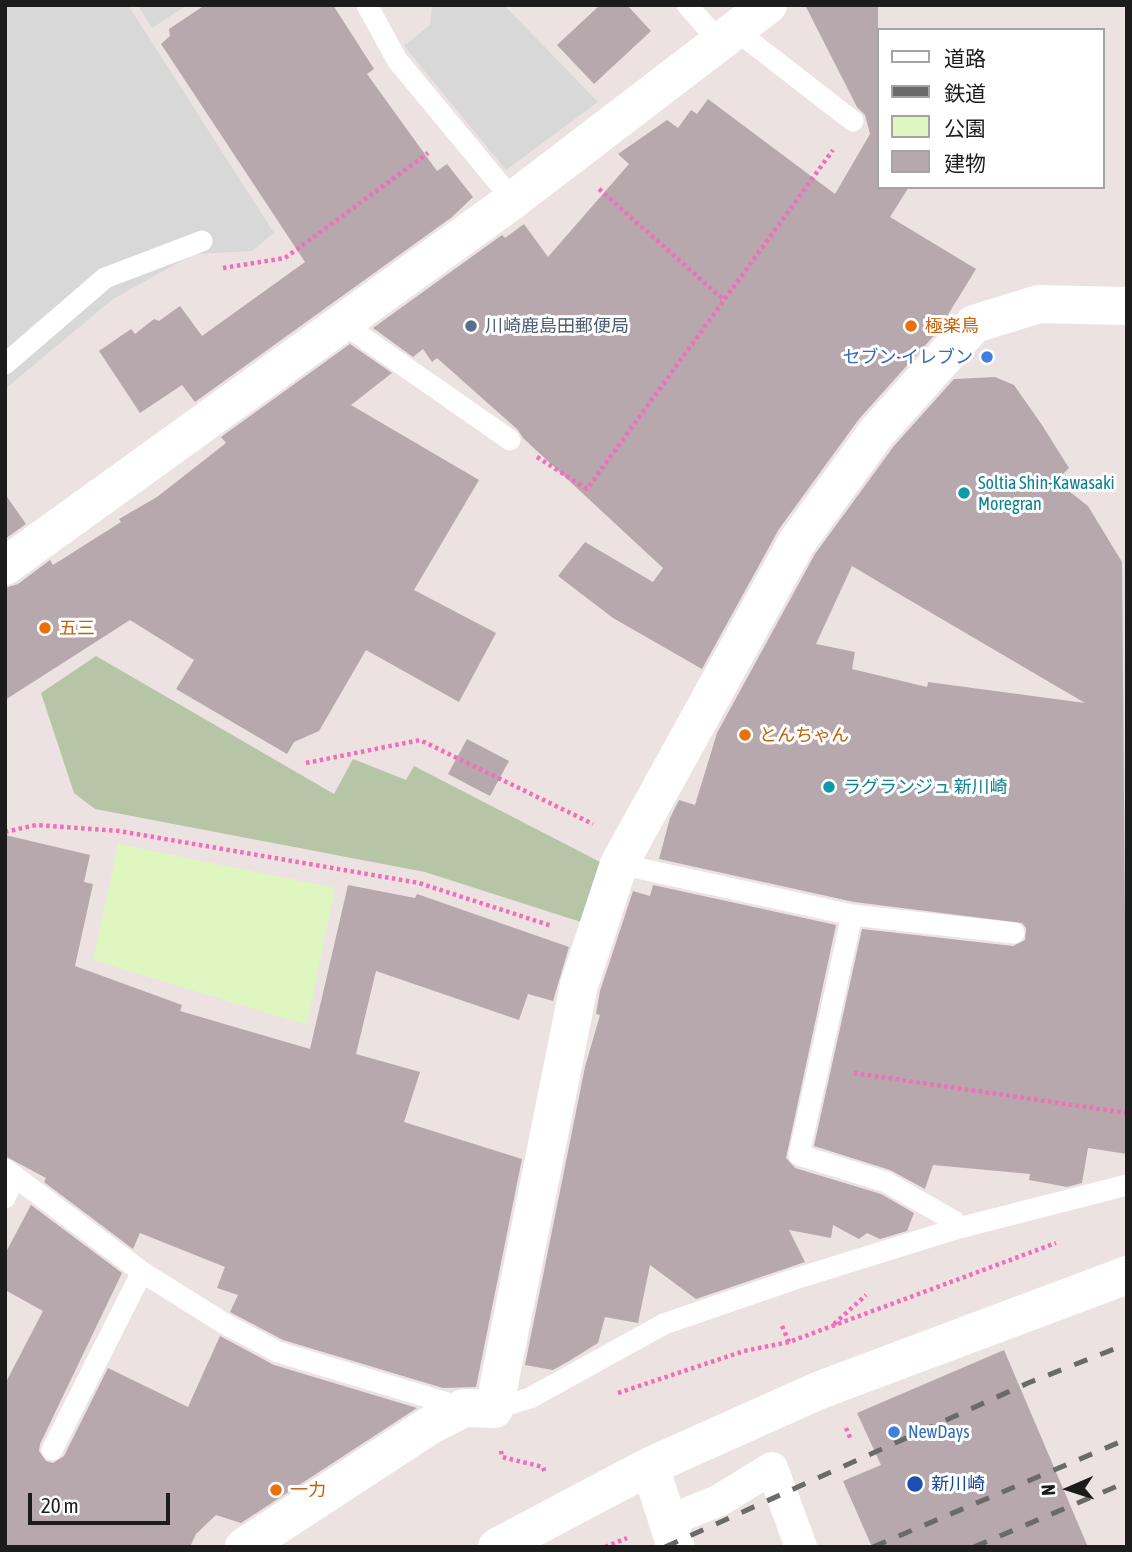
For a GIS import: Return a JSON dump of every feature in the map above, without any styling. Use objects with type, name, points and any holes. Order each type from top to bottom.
[{"type":"street","points":[[5,566],[513,200],[768,5]]},
{"type":"street","points":[[244,1547],[429,1426],[479,1408],[579,985],[625,854],[797,542],[877,432],[945,352],[974,324],[1039,304],[1127,306]]},
{"type":"street","points":[[497,1547],[650,1466],[820,1390],[1127,1275]]},
{"type":"street","points":[[650,1466],[672,1534],[772,1468],[801,1547]]},
{"type":"lane","points":[[367,5],[397,60],[513,200]]},
{"type":"lane","points":[[687,5],[853,121]]},
{"type":"lane","points":[[5,364],[105,278],[202,241]]},
{"type":"lane","points":[[347,319],[358,334],[510,440]]},
{"type":"lane","points":[[625,854],[852,915],[1014,933]]},
{"type":"lane","points":[[852,915],[799,1156],[886,1182],[954,1221],[959,1228]]},
{"type":"lane","points":[[5,1198],[10,1173],[142,1272],[225,1324],[278,1352],[479,1408],[530,1398],[664,1324],[795,1279],[959,1228],[1127,1185]]},
{"type":"lane","points":[[52,1450],[142,1272]]},
{"type":"path","points":[[510,440],[587,489],[853,121]]},
{"type":"path","points":[[567,160],[724,300]]},
{"type":"path","points":[[306,763],[420,740],[625,854]]},
{"type":"path","points":[[5,832],[36,825],[119,831],[419,883],[595,939]]},
{"type":"path","points":[[818,1068],[1127,1113]]},
{"type":"path","points":[[744,1351],[789,1342],[1063,1240]]},
{"type":"path","points":[[782,1326],[789,1342]]},
{"type":"path","points":[[844,1421],[851,1440]]},
{"type":"green space","points":[[96,656],[334,794],[353,759],[406,780],[414,766],[604,864],[581,922],[425,872],[95,809],[74,793],[41,693]]},
{"type":"green space","points":[[118,844],[335,888],[307,1025],[93,960]]},
{"type":"shaded area","points":[[5,5],[128,5],[274,233],[252,251],[194,254],[113,299],[5,389]]},
{"type":"shaded area","points":[[138,5],[187,5],[152,28]]},
{"type":"shaded area","points":[[432,5],[504,5],[598,102],[506,170],[404,46],[430,25]]},
{"type":"building","points":[[205,5],[333,5],[374,69],[367,74],[437,171],[447,164],[473,197],[452,217],[195,402],[182,385],[140,413],[99,351],[131,329],[135,334],[154,319],[159,321],[180,306],[202,336],[305,262],[161,44],[170,36],[169,29]]},
{"type":"building","points":[[600,5],[627,5],[651,31],[594,84],[557,45]]},
{"type":"building","points":[[805,5],[878,5],[876,189],[908,189],[890,217],[976,269],[938,331],[859,419],[779,529],[702,669],[613,618],[558,576],[585,542],[653,582],[663,568],[523,438],[518,430],[437,358],[432,362],[423,349],[413,357],[373,328],[502,235],[505,238],[524,224],[548,257],[629,164],[618,154],[667,120],[678,128],[691,110],[697,114],[708,99],[835,194],[870,134],[865,115],[857,107]]},
{"type":"building","points":[[350,344],[392,373],[351,405],[479,480],[414,590],[496,633],[459,702],[366,650],[319,731],[294,742],[287,754],[176,689],[194,660],[130,620],[5,700],[5,588],[18,584],[50,560],[53,565],[121,522],[119,519],[157,497],[226,443],[221,437]]},
{"type":"building","points":[[995,377],[1014,385],[1069,468],[1056,481],[1088,506],[1122,562],[1127,1154],[1088,1148],[1082,1183],[1067,1187],[1029,1180],[1030,1174],[933,1165],[925,1189],[890,1170],[814,1146],[862,929],[1013,946],[1025,940],[1026,928],[1022,923],[854,902],[659,859],[670,818],[679,800],[695,805],[717,733],[815,554],[894,446],[954,379]],"holes":[[[852,566],[1085,703],[928,682],[927,687],[852,669],[855,652],[816,644]]]},
{"type":"building","points":[[5,494],[26,524],[5,539]]},
{"type":"building","points":[[467,739],[509,761],[490,796],[448,774]]},
{"type":"building","points":[[5,835],[90,855],[84,882],[93,884],[75,966],[182,1005],[180,1011],[310,1049],[348,885],[415,898],[417,894],[569,947],[553,1001],[528,994],[519,1020],[376,971],[356,1054],[420,1072],[404,1122],[522,1159],[476,1387],[443,1388],[283,1340],[230,1312],[238,1295],[217,1288],[225,1267],[140,1233],[133,1249],[44,1182],[46,1178],[5,1156]]},
{"type":"building","points":[[653,885],[836,925],[786,1158],[795,1168],[881,1194],[914,1213],[907,1231],[880,1239],[867,1233],[859,1239],[833,1225],[831,1238],[789,1230],[805,1262],[696,1299],[650,1265],[638,1323],[605,1317],[598,1343],[569,1361],[553,1370],[525,1365],[585,1067],[600,1015],[596,1014],[600,991],[633,891],[650,896]]},
{"type":"building","points":[[31,1205],[122,1273],[40,1444],[39,1451],[46,1461],[53,1463],[64,1456],[108,1368],[188,1407],[220,1336],[274,1365],[417,1408],[241,1523],[216,1515],[196,1534],[190,1547],[5,1547],[5,1384],[43,1311],[5,1290],[5,1254]]},
{"type":"building","points":[[1004,1350],[1088,1547],[872,1547],[843,1481],[881,1465],[857,1413]]},
{"type":"railway","points":[[665,1547],[1028,1383],[1127,1344]]},
{"type":"railway","points":[[873,1547],[1127,1439]]},
{"type":"railway","points":[[974,1547],[1127,1482]]},
{"type":"place","name":"川崎鹿島田郵便局","points":[[471,326]]},
{"type":"place","name":"極楽鳥","points":[[911,326]]},
{"type":"place","name":"セブン-イレブン","points":[[987,357]]},
{"type":"place","name":"Soltia Shin-Kawasaki Moregran","points":[[964,493]]},
{"type":"place","name":"五三","points":[[45,628]]},
{"type":"place","name":"とんちゃん","points":[[745,735]]},
{"type":"place","name":"ラグランジュ 新川崎","points":[[829,787]]},
{"type":"place","name":"NewDays","points":[[894,1432]]},
{"type":"place","name":"新川崎","points":[[915,1484]]},
{"type":"place","name":"一力","points":[[276,1490]]}]
